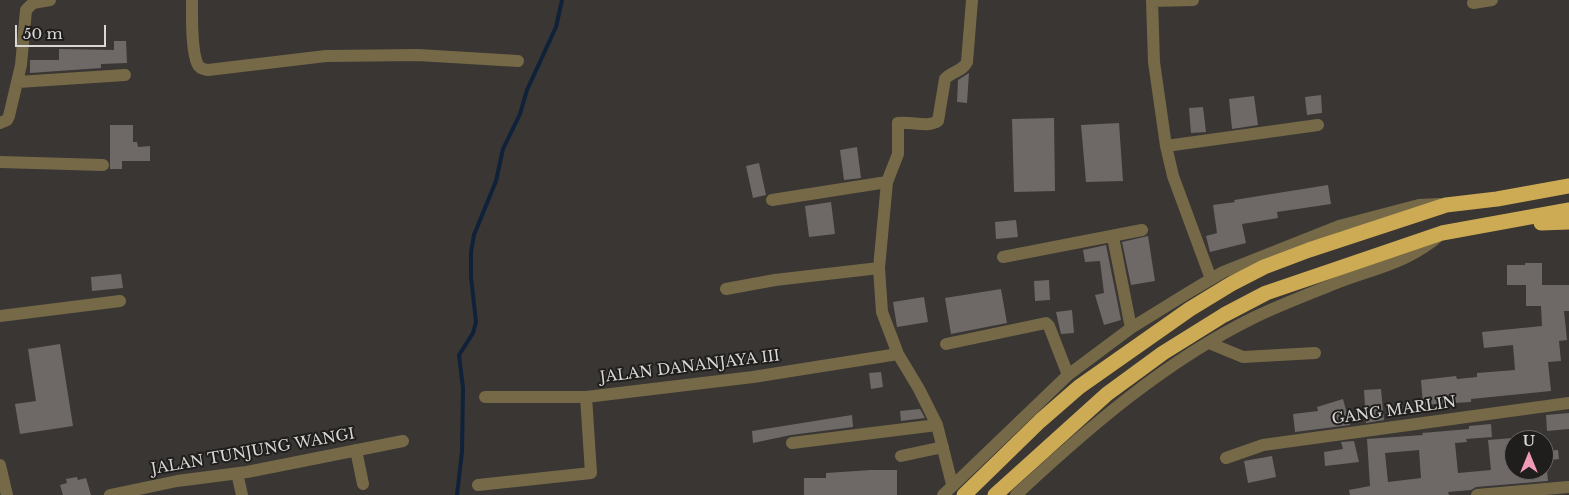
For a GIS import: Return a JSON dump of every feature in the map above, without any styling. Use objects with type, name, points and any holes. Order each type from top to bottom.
[{"type":"highway","points":[[1497,199],[1569,180]]},
{"type":"highway","points":[[964,495],[1078,387],[1231,284],[1309,250],[1446,205],[1497,199],[1569,186]]},
{"type":"highway","points":[[995,495],[1107,394],[1224,315],[1266,293],[1442,233],[1569,210]]},
{"type":"highway","points":[[1497,223],[1569,222]]},
{"type":"street","points":[[0,123],[7,120],[9,116],[18,82],[25,43],[26,10],[33,3],[50,0]]},
{"type":"street","points":[[192,0],[192,30],[198,64],[208,70],[326,56],[418,55],[518,61]]},
{"type":"street","points":[[952,484],[937,425],[888,334],[882,312],[879,268],[887,182],[898,154],[898,123],[936,123],[941,113],[945,79],[948,74],[965,67],[967,62],[972,0]]},
{"type":"street","points":[[1193,0],[1152,0],[1154,62],[1166,146],[1173,176],[1211,279]]},
{"type":"street","points":[[1473,3],[1492,0]]},
{"type":"street","points":[[18,82],[125,75]]},
{"type":"street","points":[[1166,146],[1318,125]]},
{"type":"street","points":[[0,162],[103,164]]},
{"type":"street","points":[[772,200],[887,182]]},
{"type":"street","points":[[943,495],[952,484],[1068,375],[1131,328],[1211,279],[1259,257],[1339,226],[1419,205],[1446,205]]},
{"type":"street","points":[[1003,256],[1113,237],[1142,230]]},
{"type":"street","points":[[1016,495],[1102,418],[1209,343],[1255,318],[1338,282],[1411,256],[1425,248],[1442,233]]},
{"type":"street","points":[[1113,237],[1131,328]]},
{"type":"street","points":[[726,289],[775,280],[879,268]]},
{"type":"street","points":[[0,316],[120,301]]},
{"type":"street","points":[[946,344],[1046,323],[1050,326],[1068,375]]},
{"type":"street","points":[[1209,343],[1243,358],[1315,353]]},
{"type":"street","name":"JALAN DANANJAYA III","points":[[485,397],[586,397],[753,377],[898,354]]},
{"type":"street","points":[[1140,370],[1150,383]]},
{"type":"street","points":[[478,484],[591,473],[586,397]]},
{"type":"street","name":"GANG MARLIN","points":[[1226,458],[1263,445],[1569,403]]},
{"type":"street","points":[[792,443],[937,425]]},
{"type":"street","name":"JALAN TUNJUNG WANGI","points":[[110,495],[177,481],[237,473],[403,440]]},
{"type":"street","points":[[902,456],[943,447]]},
{"type":"street","points":[[356,450],[363,484]]},
{"type":"street","points":[[0,465],[7,495]]},
{"type":"street","points":[[237,473],[242,495]]},
{"type":"street","points":[[1477,495],[1568,489]]},
{"type":"building","points":[[114,41],[126,41],[127,63],[101,64],[101,68],[30,73],[30,60],[59,60],[59,49],[114,50]]},
{"type":"building","points":[[969,73],[967,103],[957,102],[958,80]]},
{"type":"building","points":[[1321,95],[1322,113],[1307,115],[1305,97]]},
{"type":"building","points":[[1254,96],[1258,125],[1232,129],[1229,99]]},
{"type":"building","points":[[1203,107],[1206,132],[1191,133],[1189,108]]},
{"type":"building","points":[[1054,118],[1055,191],[1014,192],[1012,119]]},
{"type":"building","points":[[1119,123],[1123,181],[1086,182],[1081,125]]},
{"type":"building","points":[[110,125],[133,125],[133,142],[137,142],[138,147],[150,146],[150,161],[122,161],[122,169],[110,169]]},
{"type":"building","points":[[857,147],[861,178],[844,180],[840,150]]},
{"type":"building","points":[[759,163],[766,195],[753,198],[746,166]]},
{"type":"building","points":[[1328,185],[1331,204],[1277,212],[1278,218],[1242,224],[1246,243],[1210,252],[1206,236],[1217,233],[1213,205]]},
{"type":"building","points":[[831,202],[835,234],[809,237],[805,206]]},
{"type":"building","points":[[1016,220],[1018,237],[996,239],[995,222]]},
{"type":"building","points":[[1148,236],[1155,281],[1131,285],[1122,242]]},
{"type":"building","points":[[1106,245],[1121,320],[1104,325],[1095,295],[1104,293],[1100,261],[1085,262],[1083,250]]},
{"type":"building","points":[[1525,263],[1542,263],[1542,285],[1569,285],[1569,311],[1564,311],[1567,340],[1559,341],[1561,361],[1548,362],[1551,391],[1471,399],[1471,402],[1423,405],[1421,380],[1456,376],[1457,379],[1477,377],[1477,373],[1515,370],[1513,345],[1484,348],[1482,332],[1542,326],[1541,306],[1526,306],[1526,285],[1507,285],[1507,265],[1525,265]]},
{"type":"building","points":[[121,274],[123,288],[92,291],[91,277]]},
{"type":"building","points":[[1049,280],[1050,300],[1035,301],[1034,281]]},
{"type":"building","points":[[1001,289],[1007,323],[951,334],[945,298]]},
{"type":"building","points":[[924,297],[928,322],[897,327],[893,302]]},
{"type":"building","points":[[1072,310],[1074,333],[1061,334],[1056,312]]},
{"type":"building","points":[[60,344],[73,426],[20,434],[15,404],[36,401],[28,349]]},
{"type":"building","points":[[881,372],[883,387],[871,389],[869,373]]},
{"type":"building","points":[[1381,389],[1384,420],[1366,423],[1364,390]]},
{"type":"building","points":[[1343,399],[1350,425],[1295,432],[1293,414],[1318,411],[1317,407]]},
{"type":"building","points":[[920,409],[925,418],[901,421],[900,411]]},
{"type":"building","points":[[1569,413],[1569,429],[1547,430],[1546,415]]},
{"type":"building","points":[[852,415],[853,427],[791,435],[753,443],[752,431]]},
{"type":"building","points":[[1491,424],[1492,437],[1466,439],[1467,442],[1455,443],[1458,473],[1491,470],[1488,440],[1504,439],[1504,480],[1548,481],[1476,487],[1471,490],[1448,492],[1449,495],[1350,495],[1349,490],[1370,486],[1367,439],[1469,429],[1469,426]],"holes":[[[1419,450],[1421,478],[1388,482],[1385,453]]]},
{"type":"building","points":[[1354,441],[1359,462],[1325,466],[1324,452],[1343,449],[1341,442]]},
{"type":"building","points":[[1554,450],[1558,450],[1559,459],[1554,460]]},
{"type":"building","points":[[1272,456],[1276,477],[1248,483],[1244,461]]},
{"type":"building","points":[[897,470],[897,495],[804,495],[804,478],[826,478],[826,473]]},
{"type":"building","points":[[77,477],[78,480],[86,478],[91,495],[63,495],[60,485],[67,483],[66,479]]},
{"type":"waterway","points":[[457,495],[462,452],[463,388],[459,355],[473,333],[476,322],[471,277],[471,252],[474,235],[496,181],[503,149],[520,114],[527,90],[556,27],[562,0]]}]
